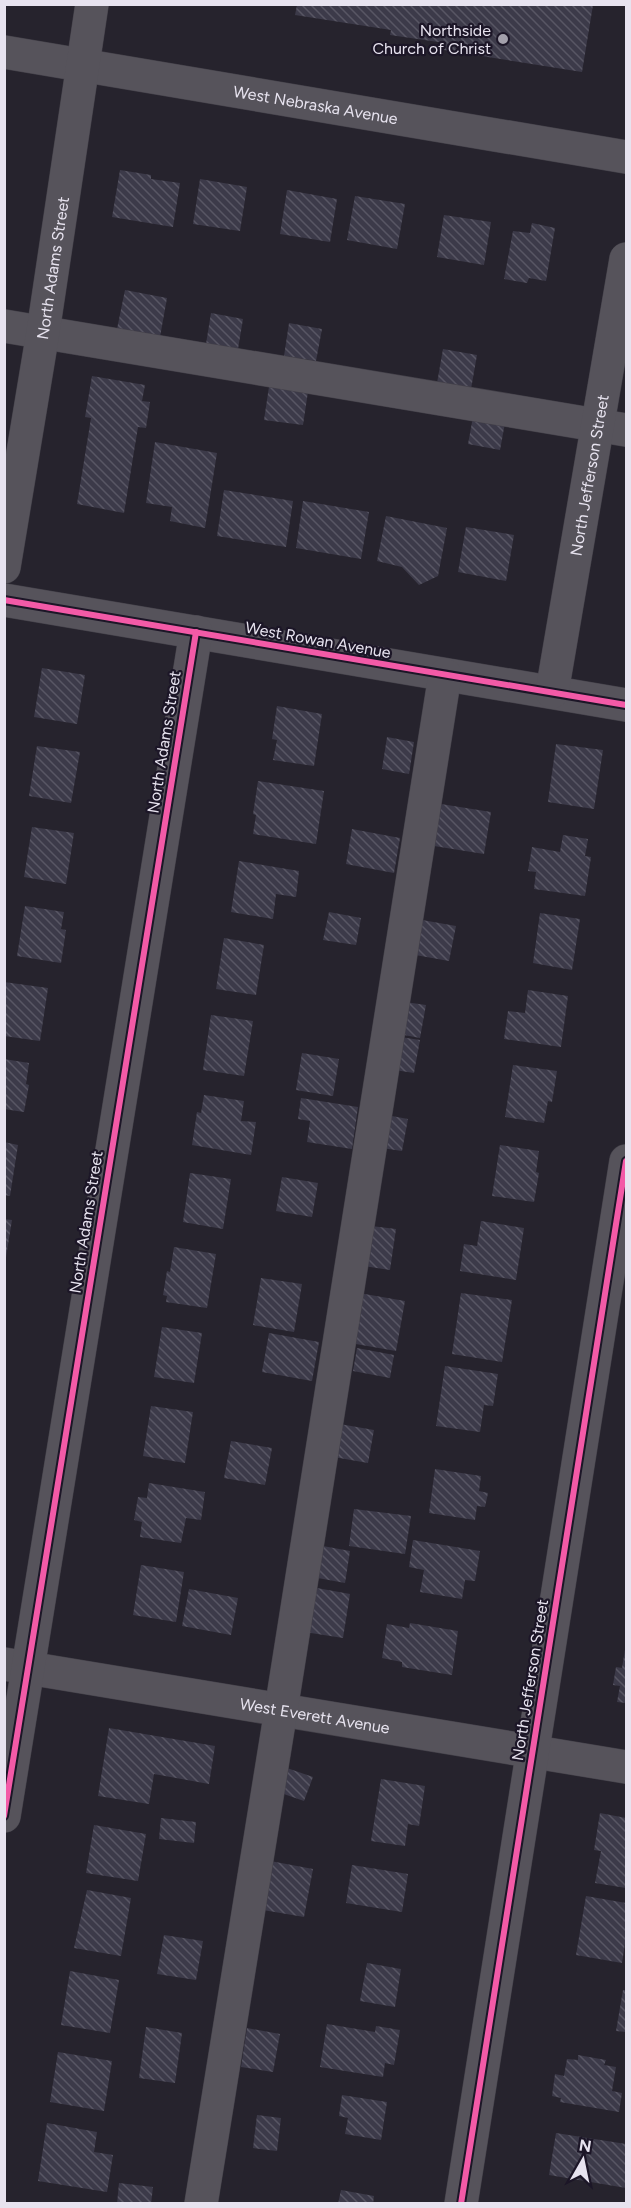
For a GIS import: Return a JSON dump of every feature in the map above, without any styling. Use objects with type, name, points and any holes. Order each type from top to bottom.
[{"type":"street","name":"North Adams Street","points":[[4,567],[43,332],[92,4]]},
{"type":"street","name":"West Nebraska Avenue","points":[[4,52],[627,157]]},
{"type":"street","name":"North Jefferson Street","points":[[552,692],[612,428],[627,259]]},
{"type":"street","points":[[4,326],[612,428]]},
{"type":"street","name":"West Rowan Avenue","points":[[4,600],[627,705]]},
{"type":"street","name":"North Adams Street","points":[[4,1816],[16,1666],[196,632]]},
{"type":"street","points":[[201,2204],[445,675]]},
{"type":"street","name":"North Jefferson Street","points":[[461,2204],[627,1161]]},
{"type":"street","name":"West Everett Avenue","points":[[16,1666],[627,1767]]},
{"type":"building","name":"Northside Church of Christ","points":[[297,5],[593,5],[582,72],[444,50],[445,43],[390,35],[391,30],[295,15]]},
{"type":"building","points":[[120,170],[151,175],[151,179],[180,183],[173,227],[112,217]]},
{"type":"building","points":[[200,179],[247,187],[240,231],[193,224]]},
{"type":"building","points":[[287,190],[337,199],[330,242],[280,234]]},
{"type":"building","points":[[355,196],[405,204],[397,249],[347,240]]},
{"type":"building","points":[[444,215],[491,222],[484,265],[437,257]]},
{"type":"building","points":[[532,223],[555,228],[546,281],[529,278],[527,283],[504,279],[513,231],[530,233]]},
{"type":"building","points":[[125,290],[167,298],[160,337],[117,329]]},
{"type":"building","points":[[211,313],[243,319],[238,349],[206,344]]},
{"type":"building","points":[[289,323],[322,329],[316,361],[284,356]]},
{"type":"building","points":[[443,349],[477,355],[471,389],[437,383]]},
{"type":"building","points":[[92,376],[145,385],[142,401],[150,402],[146,428],[138,427],[124,513],[77,504],[91,418],[85,417]]},
{"type":"building","points":[[270,380],[309,385],[303,425],[264,420]]},
{"type":"building","points":[[473,417],[505,423],[500,450],[468,444]]},
{"type":"building","points":[[155,442],[217,453],[205,528],[170,521],[172,507],[146,503]]},
{"type":"building","points":[[224,490],[293,501],[286,547],[217,536]]},
{"type":"building","points":[[303,501],[369,512],[361,559],[296,548]]},
{"type":"building","points":[[386,516],[447,528],[438,576],[419,585],[402,567],[377,561]]},
{"type":"building","points":[[466,527],[514,535],[506,581],[458,572]]},
{"type":"building","points":[[42,668],[85,675],[77,724],[34,717]]},
{"type":"building","points":[[277,706],[322,714],[314,766],[273,760],[277,740],[272,739]]},
{"type":"building","points":[[387,737],[414,742],[409,774],[382,769]]},
{"type":"building","points":[[556,744],[603,750],[594,809],[548,802]]},
{"type":"building","points":[[37,746],[80,752],[71,803],[29,796]]},
{"type":"building","points":[[258,781],[324,791],[316,844],[253,834],[256,815],[253,814]]},
{"type":"building","points":[[441,804],[491,812],[484,854],[434,846]]},
{"type":"building","points":[[32,827],[74,833],[66,884],[24,877]]},
{"type":"building","points":[[352,829],[400,838],[394,873],[346,864]]},
{"type":"building","points":[[563,835],[588,839],[585,856],[591,857],[585,896],[534,889],[536,872],[528,871],[532,847],[560,852]]},
{"type":"building","points":[[239,861],[299,871],[296,897],[276,894],[273,919],[231,912]]},
{"type":"building","points":[[25,906],[64,912],[61,929],[66,930],[61,963],[17,956]]},
{"type":"building","points":[[329,912],[361,918],[356,945],[323,940]]},
{"type":"building","points":[[540,913],[580,919],[572,970],[533,963]]},
{"type":"building","points":[[411,918],[456,926],[449,961],[404,953]]},
{"type":"building","points":[[224,938],[264,945],[256,995],[216,989]]},
{"type":"building","points":[[4,982],[48,988],[40,1041],[4,1036]]},
{"type":"building","points":[[528,990],[568,996],[561,1047],[504,1039],[508,1011],[525,1013]]},
{"type":"building","points":[[398,1001],[426,1005],[420,1038],[393,1033]]},
{"type":"building","points":[[211,1015],[253,1021],[244,1076],[203,1070]]},
{"type":"building","points":[[394,1036],[420,1040],[414,1073],[388,1069]]},
{"type":"building","points":[[302,1053],[339,1059],[333,1096],[296,1090]]},
{"type":"building","points":[[4,1059],[29,1063],[26,1084],[29,1085],[24,1112],[4,1109]]},
{"type":"building","points":[[513,1065],[557,1071],[552,1102],[548,1101],[544,1123],[505,1117]]},
{"type":"building","points":[[204,1095],[244,1101],[241,1121],[256,1122],[251,1155],[192,1145],[197,1112],[201,1113]]},
{"type":"building","points":[[301,1098],[358,1107],[352,1149],[307,1142],[310,1121],[298,1119]]},
{"type":"building","points":[[381,1114],[408,1119],[402,1151],[375,1147]]},
{"type":"building","points":[[4,1142],[18,1145],[10,1196],[4,1195]]},
{"type":"building","points":[[500,1145],[539,1151],[536,1172],[539,1173],[534,1202],[492,1196]]},
{"type":"building","points":[[190,1173],[231,1179],[223,1229],[183,1222]]},
{"type":"building","points":[[282,1177],[318,1183],[312,1217],[276,1211]]},
{"type":"building","points":[[4,1219],[12,1220],[6,1257],[4,1256]]},
{"type":"building","points":[[481,1221],[524,1228],[516,1280],[460,1271],[464,1244],[477,1246]]},
{"type":"building","points":[[363,1225],[396,1229],[390,1270],[357,1265]]},
{"type":"building","points":[[174,1247],[216,1254],[207,1308],[166,1302],[167,1296],[163,1295]]},
{"type":"building","points":[[261,1278],[302,1284],[294,1332],[253,1325]]},
{"type":"building","points":[[359,1293],[405,1301],[396,1351],[350,1343]]},
{"type":"building","points":[[461,1293],[512,1300],[502,1362],[452,1354]]},
{"type":"building","points":[[162,1327],[202,1333],[194,1383],[154,1377]]},
{"type":"building","points":[[269,1333],[319,1342],[312,1381],[262,1372]]},
{"type":"building","points":[[357,1348],[394,1355],[390,1378],[353,1371]]},
{"type":"building","points":[[445,1366],[498,1374],[493,1406],[484,1405],[480,1432],[436,1426]]},
{"type":"building","points":[[151,1406],[193,1412],[185,1463],[143,1456]]},
{"type":"building","points":[[334,1423],[374,1430],[368,1463],[328,1456]]},
{"type":"building","points":[[231,1441],[272,1448],[265,1485],[224,1478]]},
{"type":"building","points":[[435,1469],[481,1476],[479,1491],[488,1493],[485,1507],[477,1506],[475,1520],[429,1513]]},
{"type":"building","points":[[149,1483],[205,1492],[201,1520],[186,1518],[181,1543],[140,1537],[142,1522],[134,1520],[138,1497],[147,1498]]},
{"type":"building","points":[[354,1509],[411,1516],[405,1554],[349,1546]]},
{"type":"building","points":[[413,1540],[480,1551],[475,1581],[465,1580],[462,1599],[420,1592],[424,1570],[409,1567]]},
{"type":"building","points":[[312,1544],[350,1551],[345,1583],[307,1576]]},
{"type":"building","points":[[141,1565],[184,1572],[176,1622],[133,1615]]},
{"type":"building","points":[[306,1586],[350,1594],[343,1638],[298,1631]]},
{"type":"building","points":[[189,1589],[238,1598],[231,1635],[182,1626]]},
{"type":"building","points":[[410,1623],[458,1631],[452,1675],[402,1667],[402,1662],[382,1658],[387,1624],[409,1628]]},
{"type":"building","points":[[625,1650],[626,1703],[617,1702],[620,1686],[613,1685],[616,1667],[622,1668]]},
{"type":"building","points":[[109,1728],[215,1746],[209,1784],[154,1774],[149,1804],[98,1796]]},
{"type":"building","points":[[284,1767],[313,1777],[304,1801],[275,1791]]},
{"type":"building","points":[[381,1779],[425,1786],[419,1826],[408,1824],[405,1846],[371,1841]]},
{"type":"building","points":[[600,1813],[626,1818],[626,1888],[595,1883],[601,1851],[594,1850]]},
{"type":"building","points":[[161,1818],[196,1822],[194,1843],[159,1839]]},
{"type":"building","points":[[94,1825],[146,1834],[138,1881],[86,1873]]},
{"type":"building","points":[[265,1860],[313,1869],[304,1917],[257,1909]]},
{"type":"building","points":[[352,1865],[408,1874],[402,1912],[346,1903]]},
{"type":"building","points":[[87,1890],[131,1898],[121,1956],[74,1948]]},
{"type":"building","points":[[586,1896],[626,1903],[626,1937],[622,1963],[576,1955]]},
{"type":"building","points":[[164,1935],[203,1941],[196,1980],[157,1974]]},
{"type":"building","points":[[367,1963],[401,1969],[395,2007],[360,2001]]},
{"type":"building","points":[[70,1971],[119,1980],[110,2033],[61,2025]]},
{"type":"building","points":[[623,1990],[626,1990],[626,2032],[616,2031]]},
{"type":"building","points":[[327,2024],[375,2032],[376,2026],[400,2030],[394,2065],[385,2063],[383,2077],[320,2067]]},
{"type":"building","points":[[146,2027],[182,2033],[175,2083],[139,2078]]},
{"type":"building","points":[[247,2028],[280,2034],[273,2072],[241,2067]]},
{"type":"building","points":[[58,2052],[112,2061],[104,2111],[50,2102]]},
{"type":"building","points":[[578,2055],[606,2060],[604,2065],[616,2067],[612,2091],[622,2093],[619,2112],[560,2102],[561,2098],[552,2096],[555,2074],[564,2076],[567,2059],[578,2060]]},
{"type":"building","points":[[342,2095],[387,2102],[381,2140],[345,2134],[348,2118],[339,2116]]},
{"type":"building","points":[[257,2115],[281,2118],[277,2151],[253,2148]]},
{"type":"building","points":[[47,2123],[97,2132],[94,2152],[113,2155],[107,2192],[38,2181]]},
{"type":"building","points":[[556,2133],[626,2144],[626,2188],[549,2175]]},
{"type":"building","points":[[119,2183],[153,2187],[151,2204],[117,2204]]},
{"type":"building","points":[[341,2190],[374,2196],[373,2204],[338,2204]]},
{"type":"cycle path","points":[[4,600],[626,705]]},
{"type":"cycle path","points":[[4,1816],[196,632]]},
{"type":"cycle path","points":[[461,2204],[626,1161]]},
{"type":"place","name":"Northside Church of Christ","points":[[503,39]]}]
